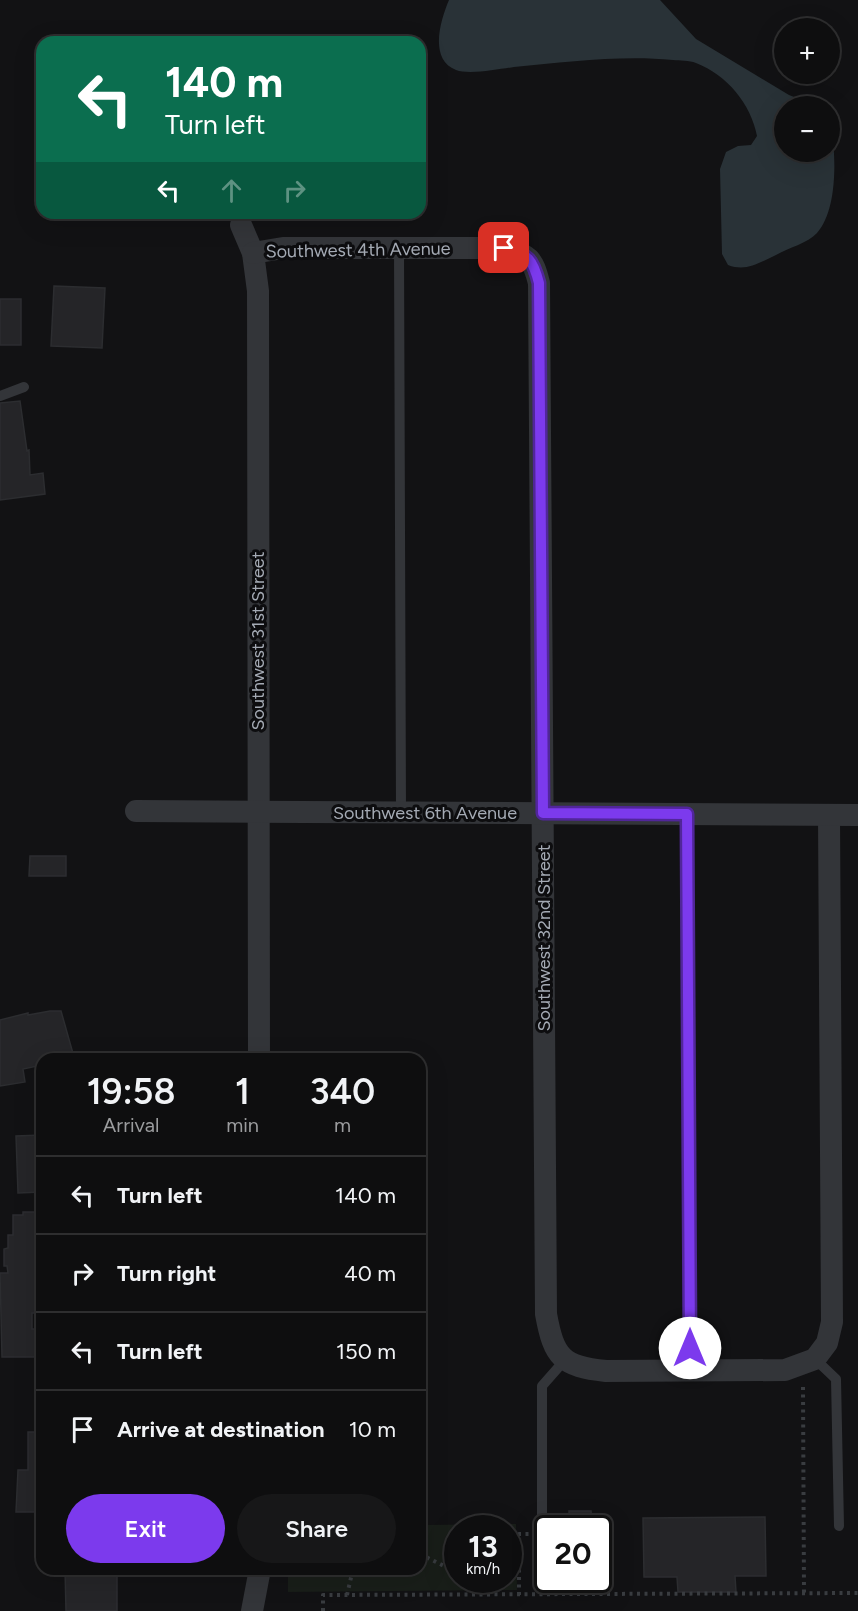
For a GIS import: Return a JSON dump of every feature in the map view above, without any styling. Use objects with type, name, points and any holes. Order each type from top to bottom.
[{"type":"street","name":"Southwest 31st Street","points":[[241,225],[253,253],[258,291],[259,1053]]},
{"type":"street","name":"Southwest 4th Avenue","points":[[253,253],[283,248],[504,248],[518,251],[532,260]]},
{"type":"street","name":"Southwest 32nd Street","points":[[532,260],[539,283],[546,1314],[550,1339],[564,1361]]},
{"type":"street","name":"Southwest 6th Avenue","points":[[136,811],[858,815]]},
{"type":"street","points":[[564,1361],[586,1369],[606,1371],[784,1370],[815,1359],[827,1343],[832,1322],[830,815]]},
{"type":"street","points":[[252,1611],[259,1575]]},
{"type":"lane","points":[[399,248],[400,812]]},
{"type":"lane","points":[[0,396],[24,387]]},
{"type":"lane","points":[[687,814],[690,1371]]},
{"type":"lane","points":[[815,1359],[836,1379],[839,1526]]},
{"type":"lane","points":[[540,1515],[542,1386],[564,1361]]},
{"type":"path","points":[[804,1594],[803,1388],[815,1359]]},
{"type":"path","points":[[426,1557],[444,1566]]},
{"type":"path","points":[[347,1595],[352,1575]]},
{"type":"path","points":[[323,1611],[323,1595],[858,1593]]},
{"type":"shaded area","points":[[449,0],[660,0],[696,39],[792,96],[774,96],[774,162],[834,162],[832,194],[824,222],[817,233],[808,240],[758,264],[741,268],[728,265],[722,254],[720,169],[726,152],[738,146],[751,145],[757,136],[743,102],[718,75],[693,62],[634,58],[476,72],[456,70],[447,65],[439,48],[443,17]]},
{"type":"shaded area","points":[[426,1525],[444,1525],[444,1591],[288,1592],[288,1575],[426,1575]]},
{"type":"building","points":[[54,286],[105,288],[102,348],[51,346]]},
{"type":"building","points":[[0,299],[21,299],[21,345],[0,345]]},
{"type":"building","points":[[20,401],[27,451],[29,450],[30,475],[43,473],[45,494],[0,500],[0,403]]},
{"type":"building","points":[[30,856],[66,856],[66,876],[29,876]]},
{"type":"building","points":[[61,1011],[73,1053],[36,1053],[36,1066],[23,1069],[25,1082],[0,1086],[0,1020],[28,1013],[28,1015]]},
{"type":"building","points":[[36,1135],[36,1192],[18,1193],[16,1136]]},
{"type":"building","points":[[23,1212],[36,1212],[36,1313],[32,1313],[32,1329],[36,1329],[36,1357],[2,1357],[0,1273],[8,1273],[7,1266],[4,1266],[4,1249],[8,1248],[8,1235],[13,1235],[13,1215],[23,1215]]},
{"type":"building","points":[[28,1432],[36,1432],[36,1512],[16,1512],[18,1470],[28,1470]]},
{"type":"building","points":[[569,1511],[591,1511],[591,1515],[569,1515]]},
{"type":"building","points":[[765,1517],[766,1576],[735,1576],[736,1592],[678,1592],[677,1577],[644,1577],[643,1518]]},
{"type":"building","points":[[65,1575],[117,1575],[117,1611],[66,1611]]},
{"type":"route","points":[[504,248],[518,251],[532,260],[539,283],[543,813],[687,814],[690,1348]]}]
